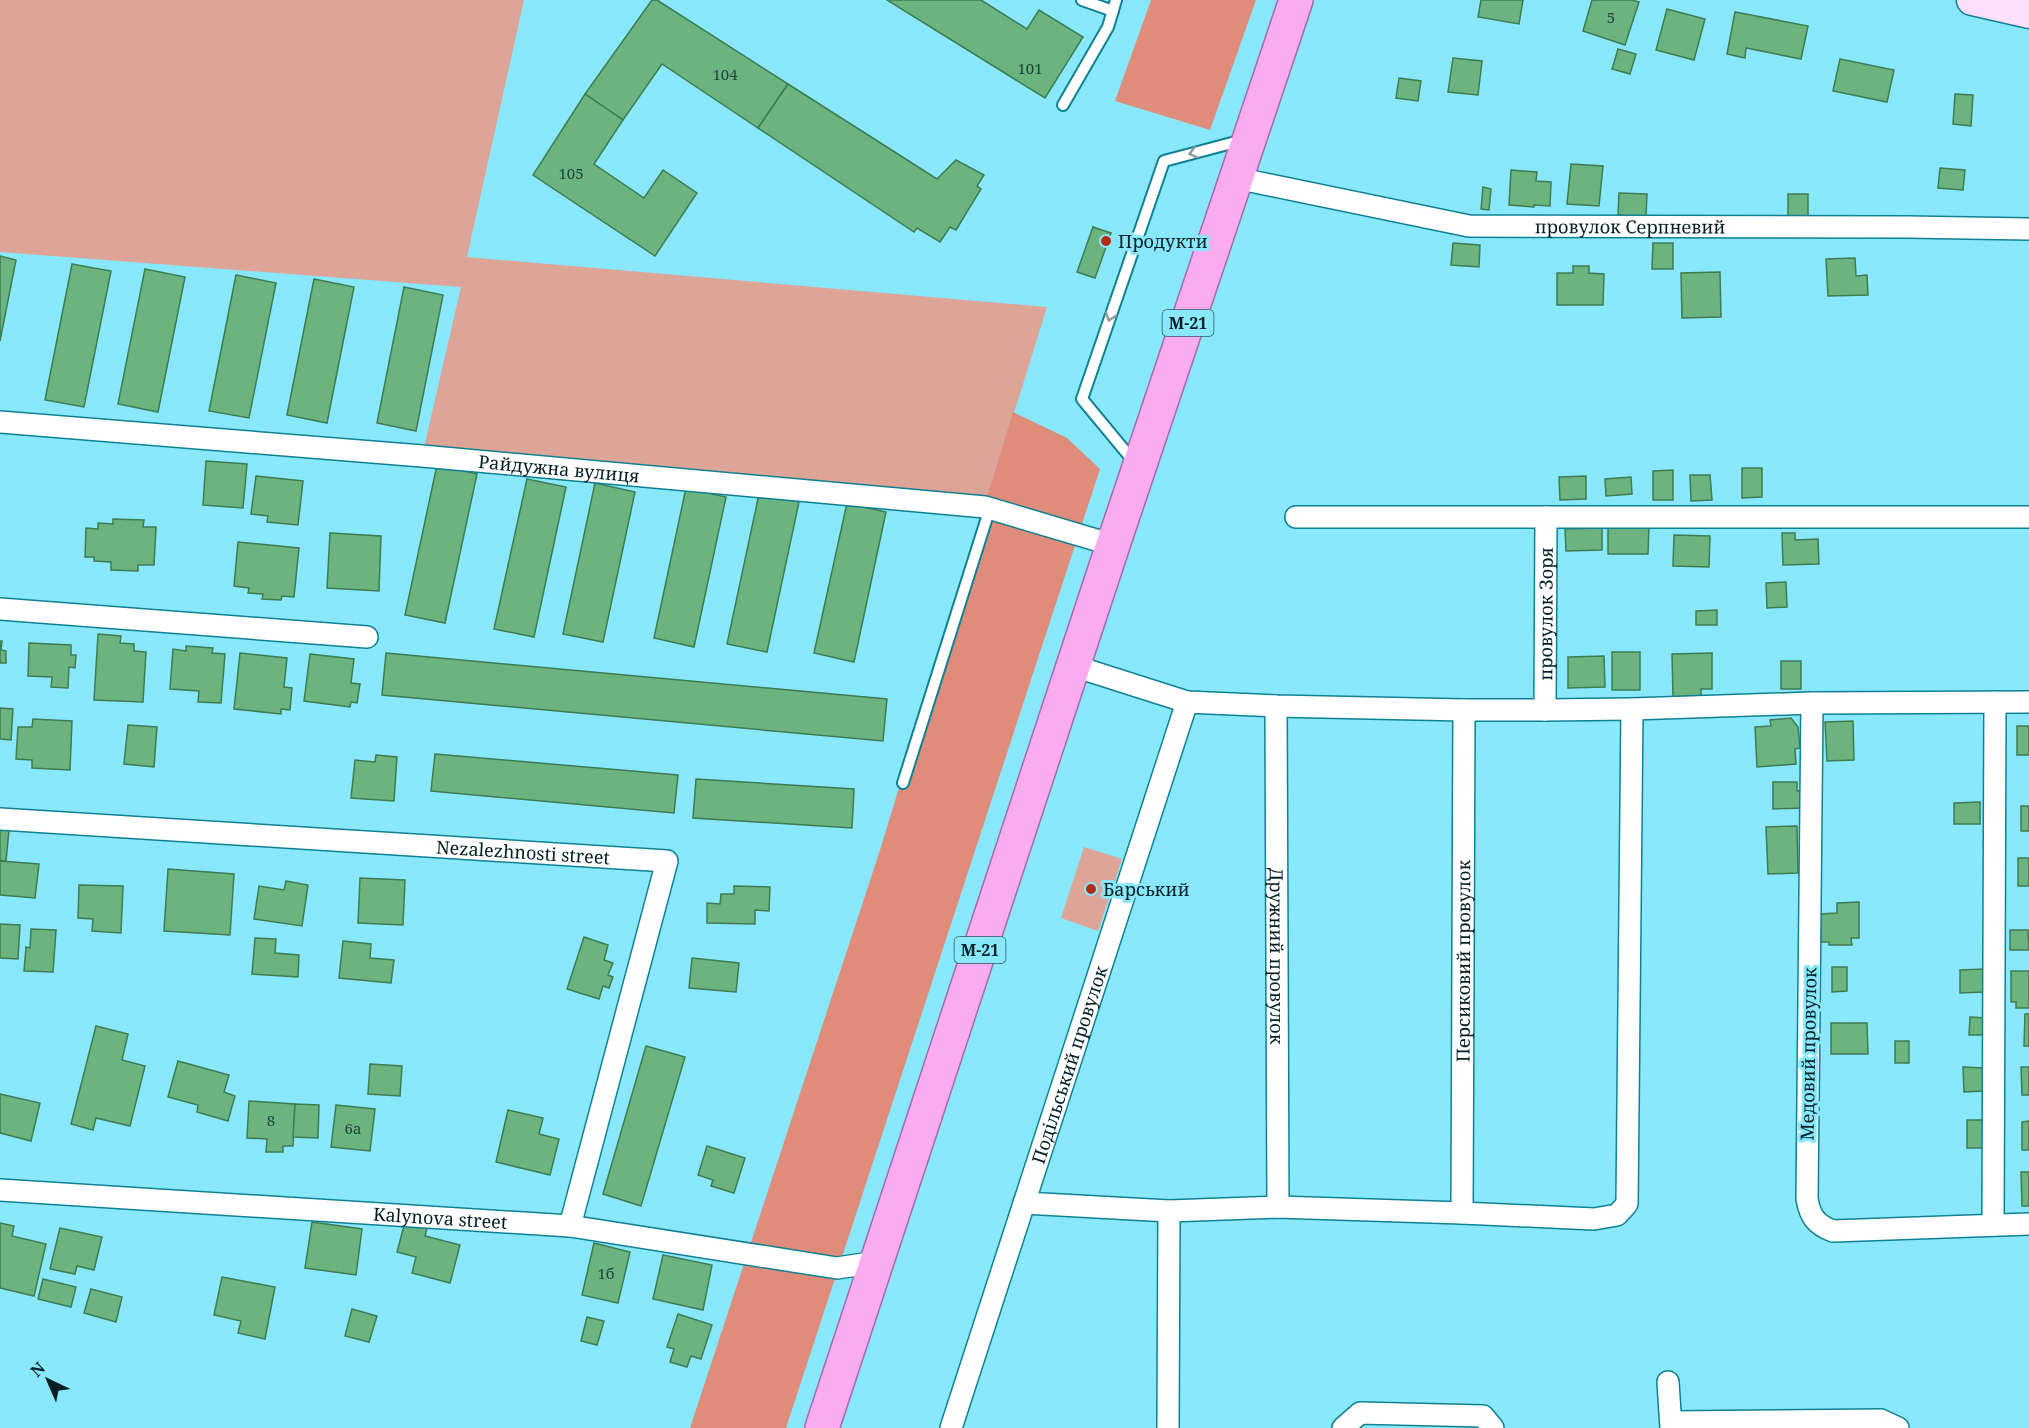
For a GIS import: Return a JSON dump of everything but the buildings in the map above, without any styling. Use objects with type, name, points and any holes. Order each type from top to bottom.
[{"type":"highway","name":"М-21","points":[[822,1428],[1113,545],[1296,0]]},
{"type":"highway","points":[[1283,38],[1308,0]]},
{"type":"main road","points":[[1972,0],[2029,13]]},
{"type":"street","name":"провулок Серпневий","points":[[1236,178],[1469,226],[2029,229]]},
{"type":"street","name":"Райдужна вулиця","points":[[0,422],[410,455],[990,508],[1113,545]]},
{"type":"street","points":[[1296,517],[2029,517]]},
{"type":"street","name":"провулок Зоря","points":[[1545,710],[1546,517]]},
{"type":"street","points":[[0,609],[367,637]]},
{"type":"street","points":[[1074,666],[1187,702],[1276,706],[1545,710],[1812,703],[2029,702]]},
{"type":"street","name":"Подільський провулок","points":[[951,1428],[1187,702]]},
{"type":"street","points":[[1994,1225],[1995,702]]},
{"type":"street","name":"Медовий провулок","points":[[1812,703],[1807,1198],[1809,1212],[1823,1228],[1833,1231],[2029,1224]]},
{"type":"street","name":"Дружний провулок","points":[[1276,706],[1278,1207]]},
{"type":"street","points":[[1023,1203],[1169,1211],[1278,1207],[1594,1219],[1617,1215],[1626,1204],[1632,709]]},
{"type":"street","name":"Персиковий провулок","points":[[1462,1213],[1464,710]]},
{"type":"street","name":"Nezalezhnosti street","points":[[0,819],[667,861],[570,1226]]},
{"type":"street","name":"Kalynova street","points":[[0,1190],[570,1226],[837,1268],[877,1262]]},
{"type":"street","points":[[1168,1428],[1169,1211]]},
{"type":"street","points":[[1668,1382],[1671,1425],[1881,1419],[1898,1428]]},
{"type":"street","points":[[1343,1428],[1360,1413],[1484,1416],[1493,1428]]},
{"type":"lane","points":[[1082,0],[1113,11]]},
{"type":"lane","points":[[1063,105],[1108,27],[1116,0]]},
{"type":"lane","points":[[1139,468],[1082,399],[1164,161],[1249,138]]},
{"type":"lane","points":[[903,783],[990,508]]},
{"type":"shaded area","points":[[0,0],[524,0],[467,257],[1047,307],[985,507],[422,456],[461,287],[0,252]]},
{"type":"shaded area","points":[[1151,0],[1256,0],[1210,130],[1115,101]]},
{"type":"shaded area","points":[[1013,412],[1067,438],[1100,469],[786,1428],[690,1428],[881,847]]},
{"type":"shaded area","name":"Барський","points":[[1084,847],[1122,859],[1098,931],[1061,918]]},
{"type":"place","name":"Продукти","points":[[1106,241]]},
{"type":"place","name":"Барський","points":[[1091,889]]}]
